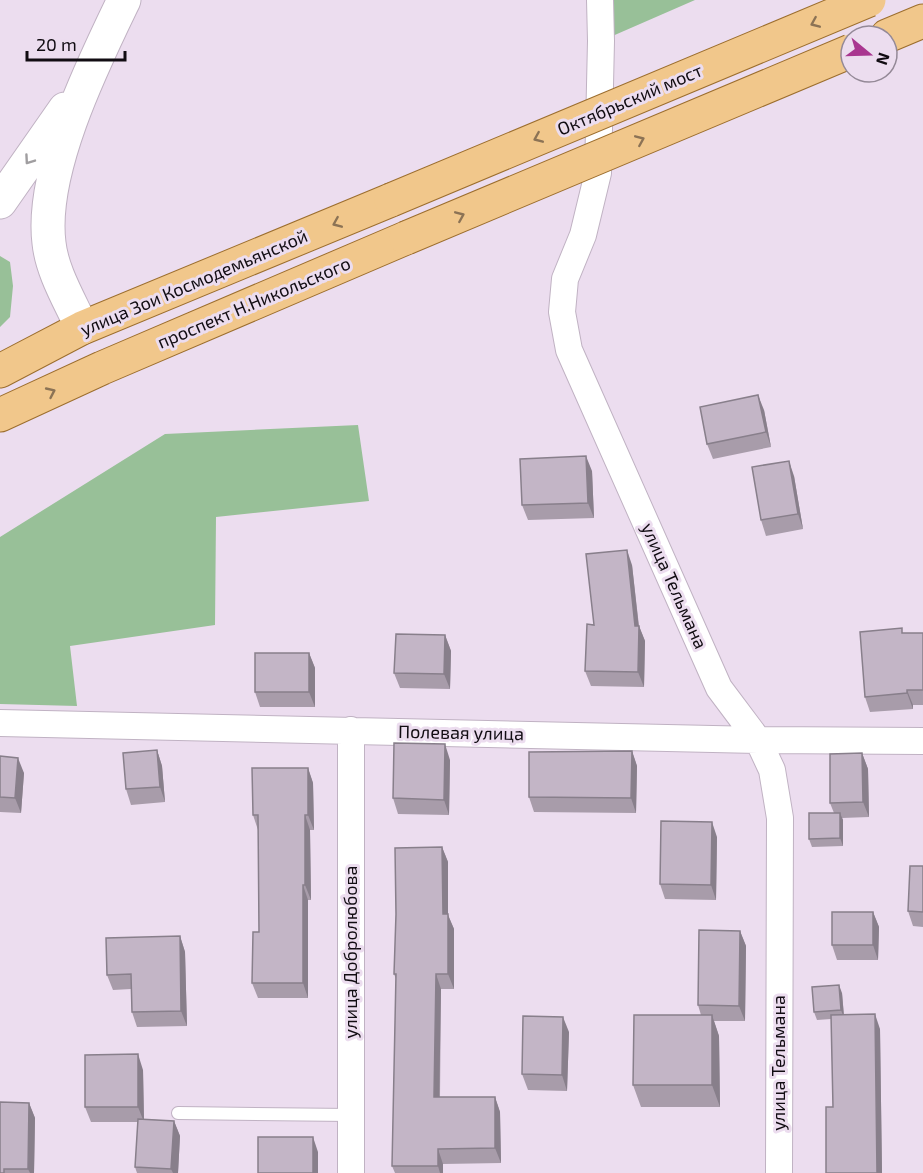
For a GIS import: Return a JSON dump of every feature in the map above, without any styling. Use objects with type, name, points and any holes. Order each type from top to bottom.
[{"type":"main road","points":[[0,415],[102,368],[82,328],[52,257],[48,216],[60,156],[86,78],[124,0]]},
{"type":"main road","name":"Октябрьский мост","points":[[391,200],[869,0]]},
{"type":"main road","points":[[899,31],[923,21]]},
{"type":"main road","name":"проспект Н.Никольского","points":[[102,368],[839,56]]},
{"type":"main road","points":[[0,202],[86,78]]},
{"type":"main road","name":"улица Зои Космодемьянской","points":[[0,371],[82,328],[391,200]]},
{"type":"street","name":"улица Тельмана","points":[[600,0],[598,173],[583,235],[565,279],[562,312],[569,350],[718,688],[758,740],[772,770],[780,818],[779,1173]]},
{"type":"street","name":"Полевая улица","points":[[0,723],[758,740],[923,741]]},
{"type":"street","name":"улица Добролюбова","points":[[351,730],[351,1173]]},
{"type":"lane","points":[[178,1113],[351,1115]]},
{"type":"green space","points":[[600,0],[695,0],[601,41]]},
{"type":"green space","points":[[0,256],[10,262],[13,286],[10,317],[0,327]]},
{"type":"green space","points":[[358,425],[369,501],[216,517],[215,625],[70,646],[77,706],[0,704],[0,537],[165,434]]},
{"type":"building","points":[[758,395],[766,432],[707,444],[700,407]]},
{"type":"building","points":[[586,456],[588,503],[522,505],[520,459]]},
{"type":"building","points":[[789,461],[798,514],[761,520],[752,467]]},
{"type":"building","points":[[627,550],[635,626],[639,626],[638,672],[585,671],[587,624],[594,625],[586,554]]},
{"type":"building","points":[[902,628],[902,633],[923,633],[923,690],[907,690],[907,693],[865,697],[860,632]]},
{"type":"building","points":[[396,634],[445,635],[444,674],[394,673]]},
{"type":"building","points":[[255,653],[309,653],[309,692],[255,692]]},
{"type":"building","points":[[394,743],[445,744],[444,800],[393,798]]},
{"type":"building","points":[[157,750],[160,787],[126,789],[123,753]]},
{"type":"building","points":[[632,751],[631,798],[529,797],[529,752]]},
{"type":"building","points":[[862,753],[863,802],[830,803],[830,754]]},
{"type":"building","points":[[0,756],[18,758],[15,798],[0,797]]},
{"type":"building","points":[[252,768],[308,768],[308,815],[305,815],[305,885],[303,885],[303,983],[252,983],[253,932],[259,932],[258,815],[253,815]]},
{"type":"building","points":[[809,813],[840,813],[840,838],[809,839]]},
{"type":"building","points":[[661,821],[712,822],[711,885],[660,884]]},
{"type":"building","points":[[442,847],[443,914],[448,914],[448,974],[436,974],[434,1097],[495,1097],[495,1148],[438,1149],[438,1166],[392,1166],[396,974],[394,974],[395,848]]},
{"type":"building","points":[[910,866],[923,866],[923,912],[908,911]]},
{"type":"building","points":[[832,912],[873,912],[873,945],[832,945]]},
{"type":"building","points":[[699,930],[740,931],[739,1006],[698,1005]]},
{"type":"building","points":[[180,936],[181,1011],[132,1012],[131,974],[107,975],[106,938]]},
{"type":"building","points":[[839,985],[841,1010],[814,1012],[812,987]]},
{"type":"building","points":[[875,1014],[877,1173],[826,1173],[826,1107],[833,1107],[831,1015]]},
{"type":"building","points":[[634,1015],[712,1015],[712,1085],[633,1085]]},
{"type":"building","points":[[523,1016],[563,1017],[562,1075],[522,1074]]},
{"type":"building","points":[[138,1054],[138,1107],[85,1107],[85,1055]]},
{"type":"building","points":[[0,1102],[29,1103],[28,1169],[4,1169],[4,1173],[0,1173]]},
{"type":"building","points":[[138,1119],[174,1121],[171,1169],[135,1167]]},
{"type":"building","points":[[258,1137],[313,1137],[313,1173],[258,1173]]}]
